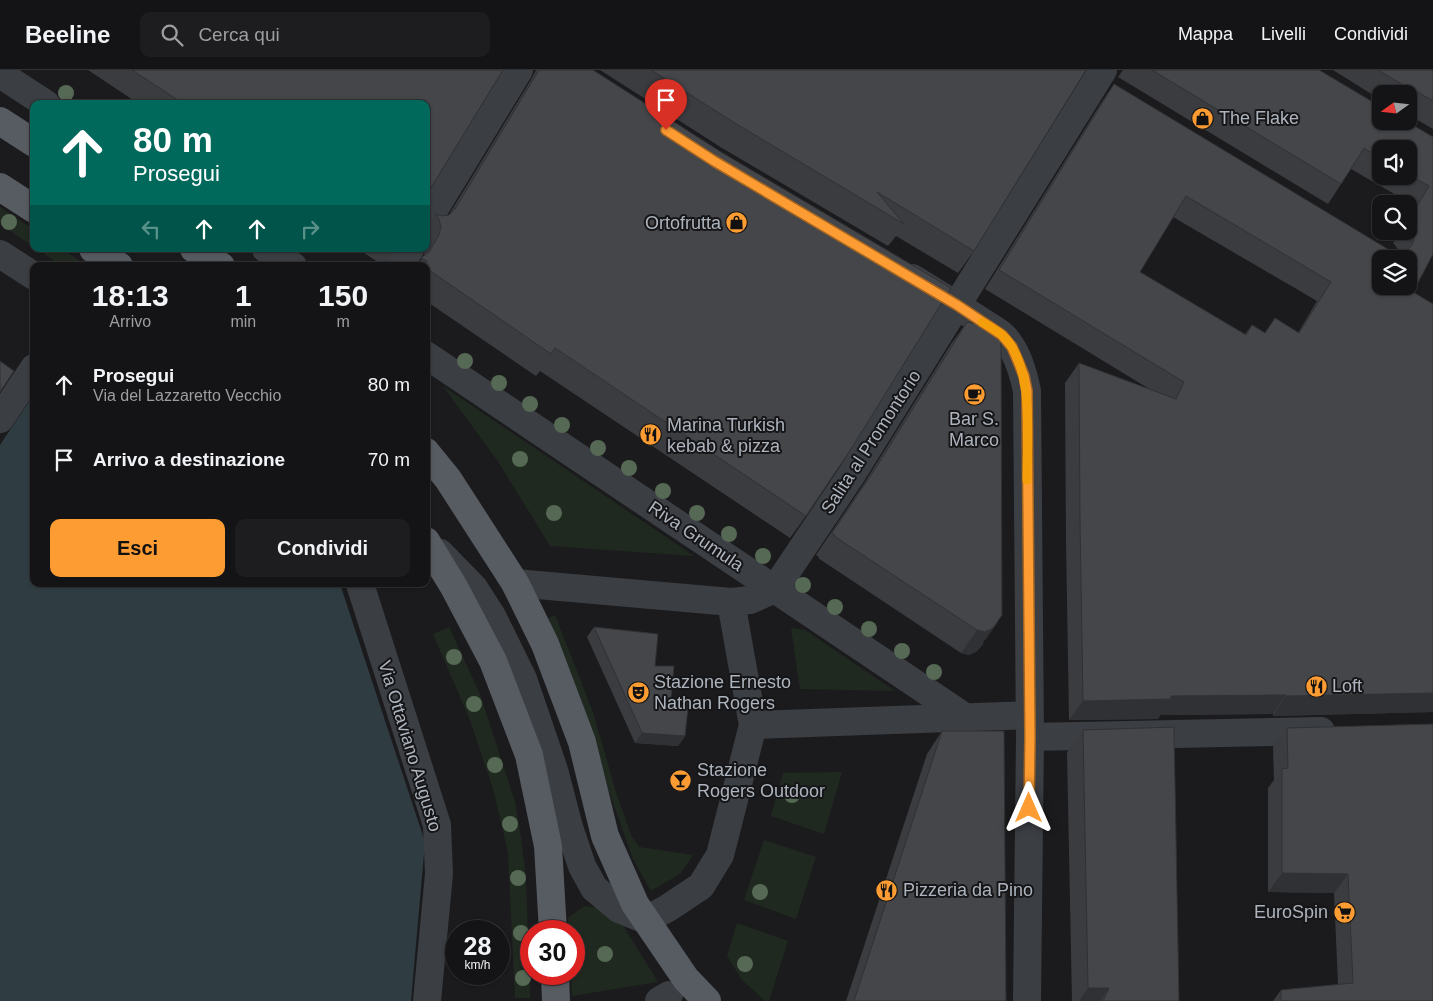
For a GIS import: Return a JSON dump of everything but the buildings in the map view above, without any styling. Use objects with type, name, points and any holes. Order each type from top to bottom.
[{"type":"main road","points":[[0,121],[30,140]]},
{"type":"main road","points":[[0,186],[30,206]]},
{"type":"main road","points":[[98,252],[113,262]]},
{"type":"main road","points":[[199,252],[215,262]]},
{"type":"main road","points":[[430,457],[448,479],[516,583],[545,644],[582,742],[605,836],[635,904],[686,979],[707,1001]]},
{"type":"main road","points":[[430,547],[493,661],[528,754],[548,846],[551,920]]},
{"type":"main road","points":[[555,985],[556,1001]]},
{"type":"street","points":[[430,216],[519,70]]},
{"type":"street","points":[[0,74],[40,100]]},
{"type":"street","name":"Salita al Promontorio","points":[[775,588],[850,477],[957,305],[1104,82]]},
{"type":"street","points":[[271,252],[287,262]]},
{"type":"street","points":[[0,254],[30,273]]},
{"type":"street","points":[[888,264],[957,305],[1002,335],[1012,347],[1024,376],[1027,391],[1029,726],[1027,1001]]},
{"type":"street","name":"Riva Grumula","points":[[430,358],[965,717]]},
{"type":"street","points":[[0,419],[30,374]]},
{"type":"street","points":[[430,544],[474,588],[492,616],[523,679],[554,770],[582,866],[594,888],[619,909],[646,920],[701,886],[720,855],[753,725],[731,602]]},
{"type":"street","points":[[516,583],[731,602],[750,600],[775,588]]},
{"type":"street","name":"Via Ottaviano Augusto","points":[[361,587],[437,825],[439,874],[426,1001]]},
{"type":"street","points":[[753,725],[965,717],[1029,726],[1346,730]]},
{"type":"shaded area","points":[[0,207],[30,227],[30,244],[0,224]]},
{"type":"shaded area","points":[[41,252],[67,252],[82,262],[56,262]]},
{"type":"shaded area","points":[[443,386],[694,556],[550,546],[499,463]]},
{"type":"shaded area","points":[[30,400],[30,587],[341,587],[425,842],[411,1001],[0,1001],[0,445]]},
{"type":"shaded area","points":[[555,615],[593,712],[616,792],[631,835],[639,847],[693,855],[680,874],[651,891],[633,859],[608,789],[586,716],[548,618]]},
{"type":"shaded area","points":[[449,627],[480,694],[515,802],[526,877],[527,920],[520,920],[520,985],[530,985],[530,998],[515,998],[508,853],[494,792],[470,720],[433,634]]},
{"type":"shaded area","points":[[791,628],[805,630],[895,691],[800,689]]},
{"type":"shaded area","points":[[842,772],[824,834],[771,816],[783,773]]},
{"type":"shaded area","points":[[764,840],[816,857],[796,919],[744,900]]},
{"type":"shaded area","points":[[584,906],[601,908],[619,919],[658,982],[572,996],[572,985],[585,985],[585,920],[568,920],[568,918]]},
{"type":"shaded area","points":[[737,923],[788,941],[769,1001],[765,1001],[742,980],[727,956]]},
{"type":"slow traffic","points":[[982,322],[1002,335],[1012,347],[1024,376],[1027,391],[1027,480]]},
{"type":"place","name":"The Flake","points":[[1203,118]]},
{"type":"place","name":"Ortofrutta","points":[[737,223]]},
{"type":"place","name":"Bar S. Marco","points":[[974,394]]},
{"type":"place","name":"Marina Turkish kebab & pizza","points":[[651,435]]},
{"type":"place","name":"Loft","points":[[1316,686]]},
{"type":"place","name":"Stazione Ernesto Nathan Rogers","points":[[638,692]]},
{"type":"place","name":"Stazione Rogers Outdoor","points":[[681,780]]},
{"type":"place","name":"Pizzeria da Pino","points":[[887,890]]},
{"type":"place","name":"EuroSpin","points":[[1344,912]]},
{"type":"route","points":[[666,130],[714,161],[957,305],[1002,335],[1012,347],[1024,376],[1027,391],[1029,808]]}]
